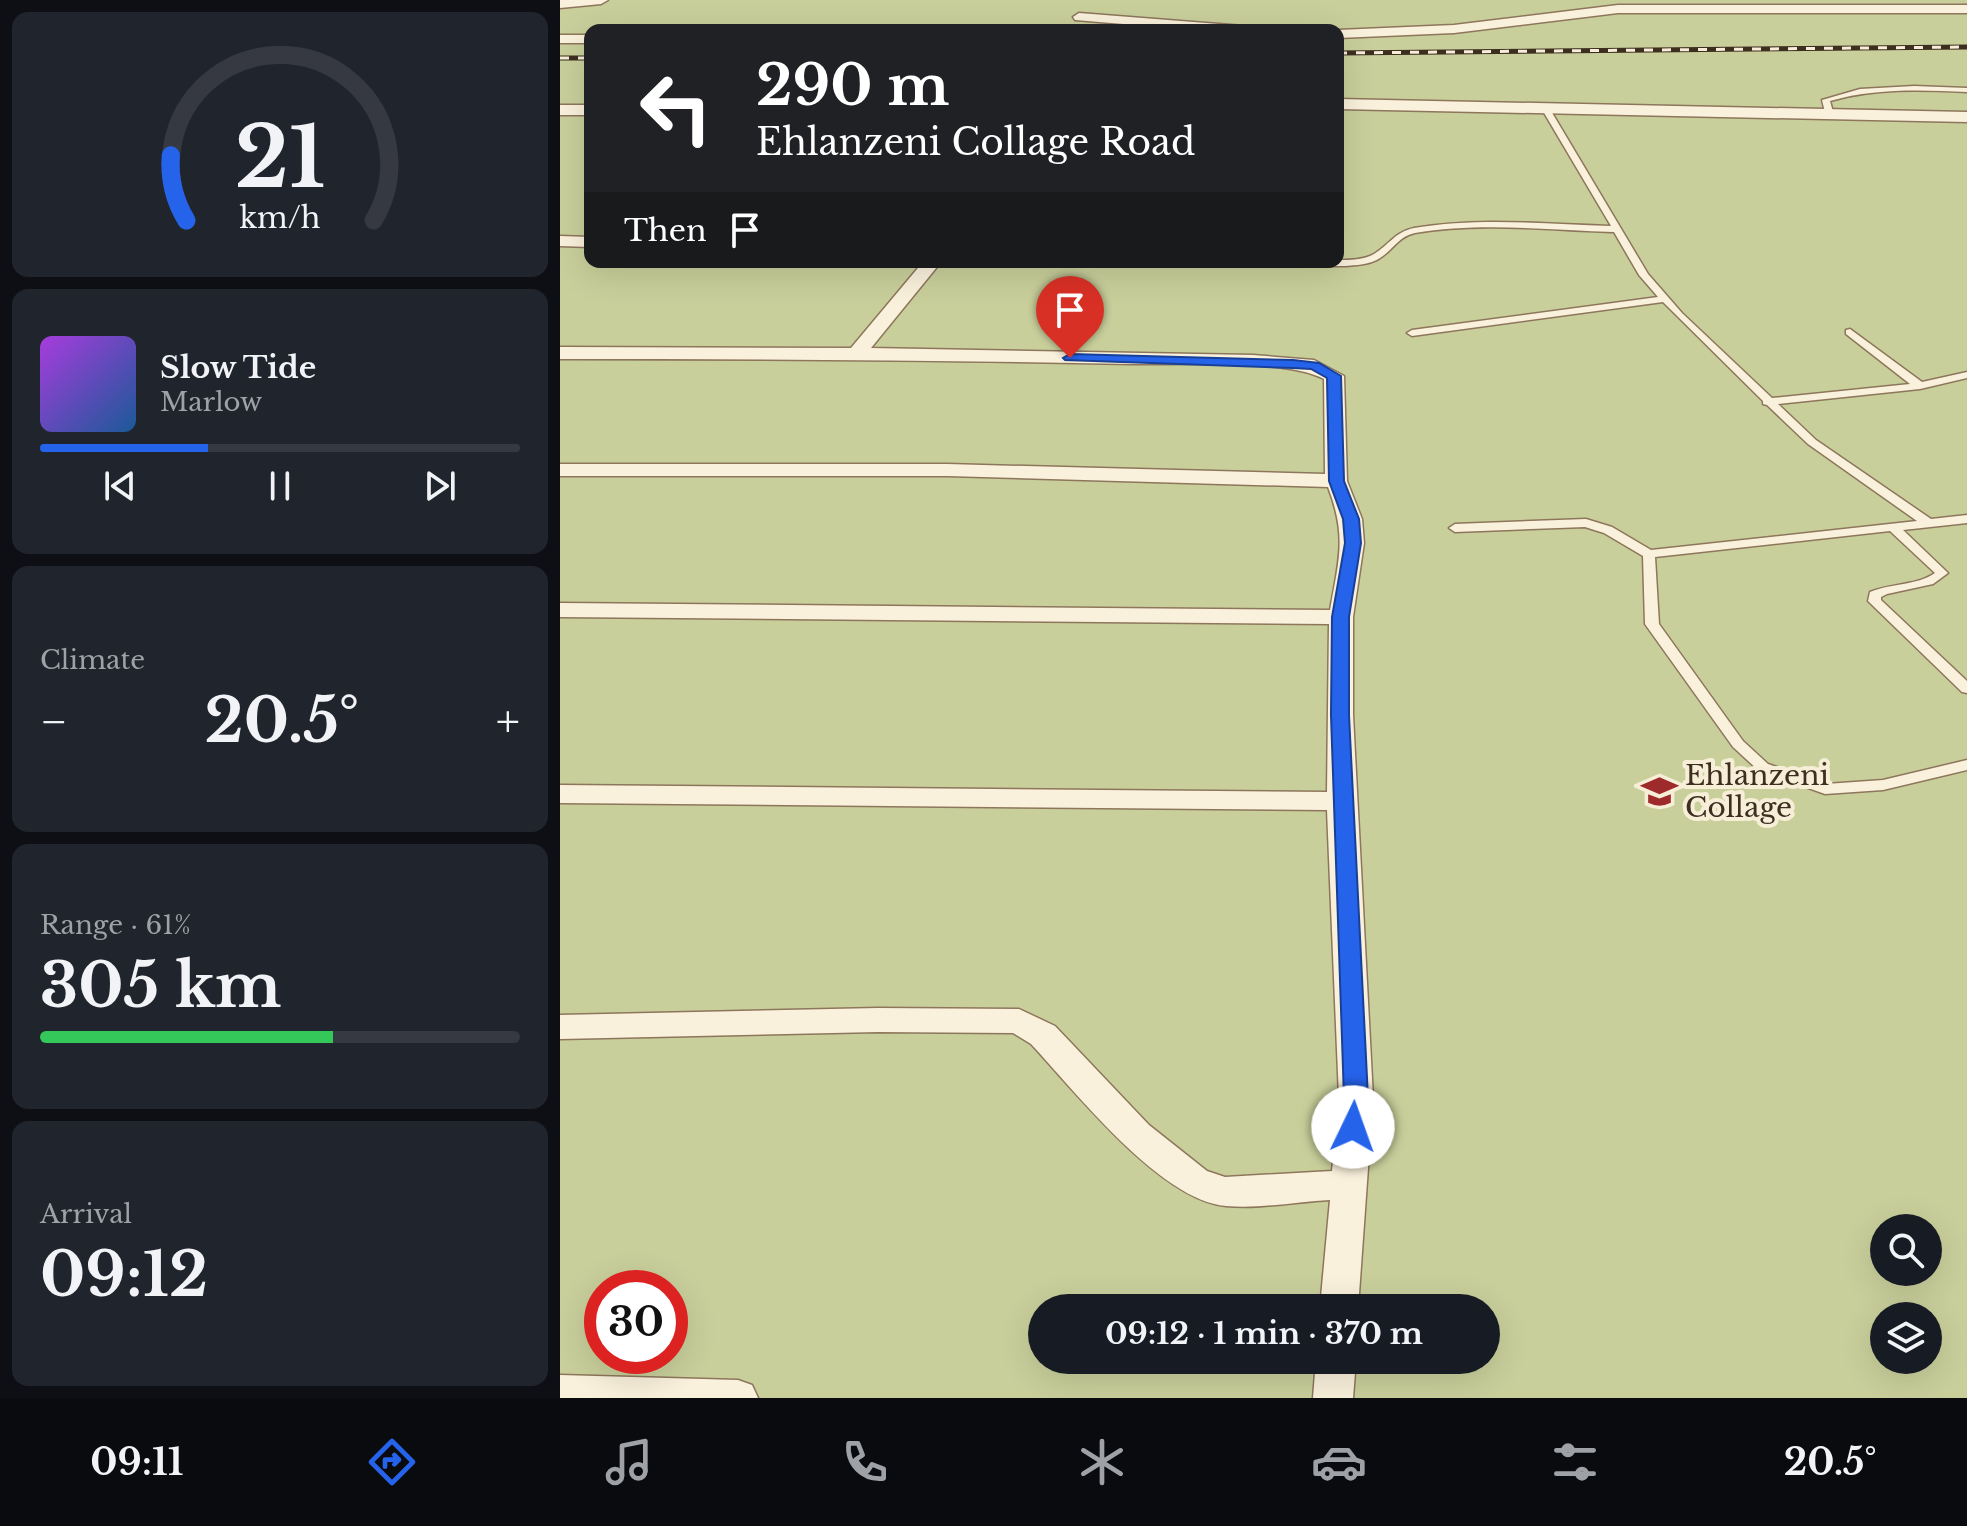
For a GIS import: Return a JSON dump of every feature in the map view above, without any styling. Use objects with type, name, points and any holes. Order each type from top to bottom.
[{"type":"street","points":[[560,4],[601,0]]},
{"type":"street","points":[[1077,24],[1083,0]]},
{"type":"street","points":[[1344,34],[1454,29],[1618,9],[1967,9]]},
{"type":"street","points":[[560,39],[584,39]]},
{"type":"street","points":[[1344,104],[1967,117]]},
{"type":"street","points":[[560,110],[584,110]]},
{"type":"street","points":[[560,241],[584,242]]},
{"type":"street","points":[[855,355],[927,268]]},
{"type":"street","points":[[560,353],[1238,361],[1314,366],[1334,376],[1337,386],[1336,481],[1351,519],[1353,543],[1341,617],[1341,801],[1356,1098],[1340,1294]]},
{"type":"street","points":[[560,470],[947,470],[1336,481]]},
{"type":"street","points":[[560,610],[1341,617]]},
{"type":"street","points":[[560,794],[1341,801]]},
{"type":"street","points":[[560,1027],[948,1019],[1019,1021],[1043,1035],[1137,1135],[1194,1181],[1224,1192],[1347,1185]]},
{"type":"street","points":[[1333,1398],[1335,1374]]},
{"type":"street","points":[[560,1393],[738,1398]]},
{"type":"lane","points":[[1829,112],[1826,100],[1841,94],[1899,89],[1967,90]]},
{"type":"lane","points":[[1544,106],[1644,275],[1665,299],[1767,402],[1812,442],[1927,522]]},
{"type":"lane","points":[[1344,263],[1371,259],[1381,254],[1392,238],[1417,230],[1453,227],[1618,229]]},
{"type":"lane","points":[[1412,333],[1665,299]]},
{"type":"lane","points":[[1850,332],[1920,386]]},
{"type":"lane","points":[[1767,402],[1920,386],[1967,375]]},
{"type":"lane","points":[[1455,528],[1586,523],[1608,530],[1649,554],[1967,519]]},
{"type":"lane","points":[[1893,527],[1942,573],[1931,580],[1882,590],[1875,595],[1874,601],[1967,689]]},
{"type":"lane","points":[[1649,554],[1652,624],[1738,744],[1763,767],[1825,789],[1883,785],[1967,765]]},
{"type":"green space","points":[[560,0],[1967,0],[1967,1398],[560,1398]]},
{"type":"railway","points":[[1344,53],[1967,47]]},
{"type":"railway","points":[[560,58],[584,58]]},
{"type":"place","name":"Ehlanzeni Collage","points":[[1659,791]]},
{"type":"route","points":[[1070,358],[1253,361],[1314,366],[1334,376],[1337,386],[1336,481],[1351,519],[1353,543],[1341,617],[1340,715],[1341,801],[1356,1098],[1353,1127]]}]
